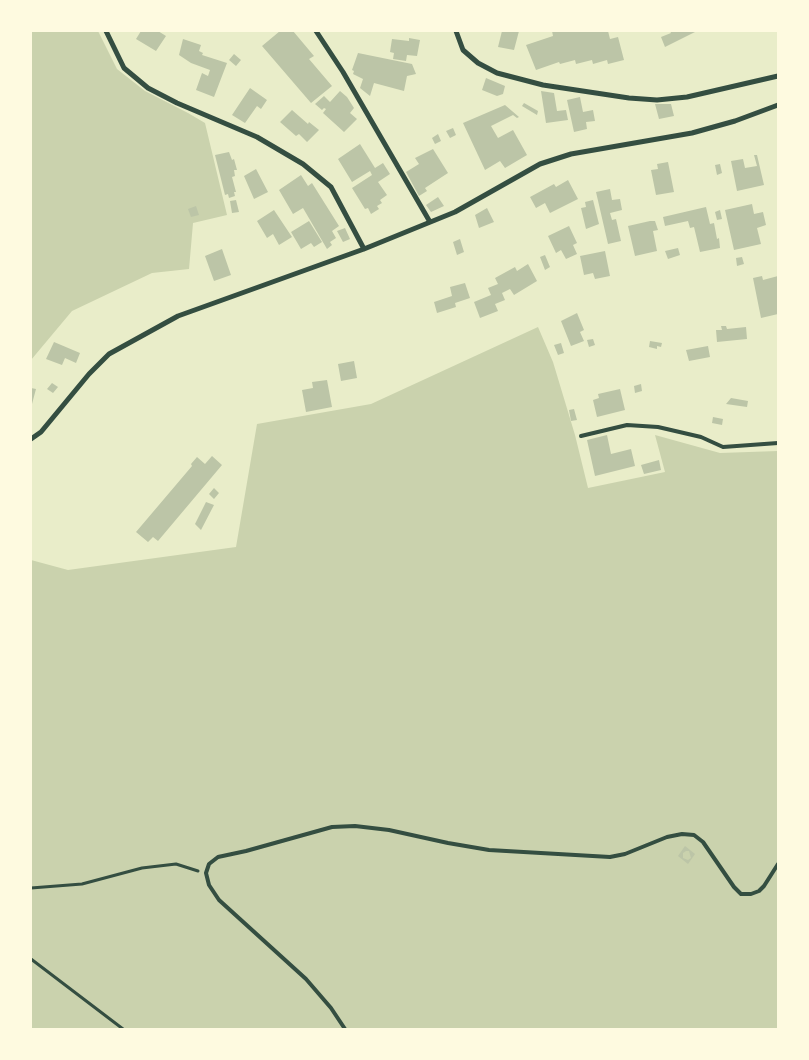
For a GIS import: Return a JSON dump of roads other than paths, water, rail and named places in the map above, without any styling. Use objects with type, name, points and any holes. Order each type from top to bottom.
[{"type":"street","points":[[106,31],[124,68],[148,88],[177,103],[257,137],[303,164],[331,187],[364,249]]},
{"type":"street","points":[[316,31],[343,72],[430,222]]},
{"type":"street","points":[[456,31],[463,50],[478,63],[497,73],[543,85],[629,98],[658,100],[687,97],[778,76]]},
{"type":"street","points":[[31,439],[41,432],[89,374],[109,354],[178,316],[364,249],[455,212],[540,164],[571,154],[692,133],[735,121],[778,105]]},
{"type":"lane","points":[[582,436],[627,425],[658,426],[701,437],[723,447],[778,443]]},
{"type":"lane","points":[[344,1029],[331,1008],[306,979],[218,900],[209,885],[206,874],[209,864],[218,857],[332,828],[355,826],[389,830],[489,850],[610,857],[625,854],[667,837],[682,834],[694,835],[703,842],[734,887],[741,894],[751,894],[764,886],[778,864]]}]
